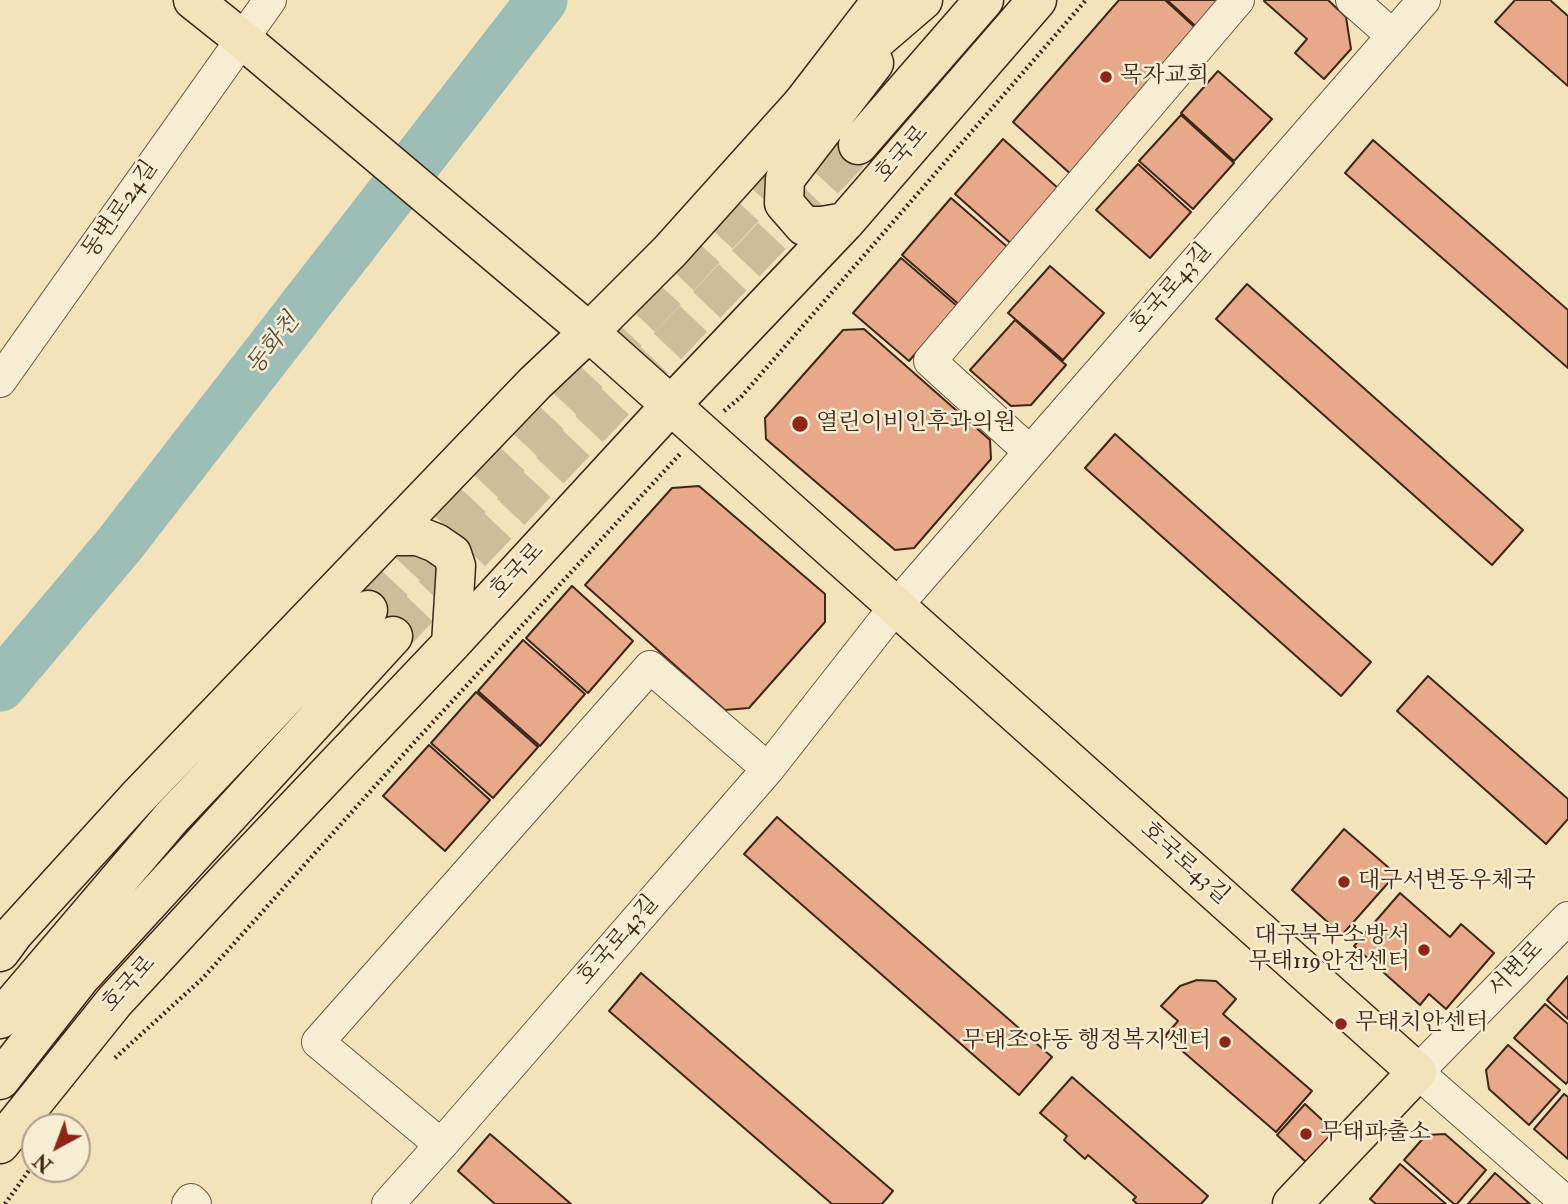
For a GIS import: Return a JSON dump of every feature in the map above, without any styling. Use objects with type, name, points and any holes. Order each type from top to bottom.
[{"type":"main road","name":"호국로43길","points":[[194,0],[589,332],[1417,1073]]},
{"type":"main road","name":"호국로","points":[[858,145],[984,0]]},
{"type":"main road","name":"호국로","points":[[0,1144],[115,1001],[845,222],[1037,0]]},
{"type":"main road","points":[[845,222],[804,226],[784,203],[785,179],[923,1]]},
{"type":"main road","points":[[802,104],[923,1]]},
{"type":"main road","points":[[0,952],[14,933],[136,799],[535,383],[670,251],[802,104],[876,5]]},
{"type":"main road","points":[[388,536],[418,536],[436,543],[452,554],[456,566],[451,644]]},
{"type":"main road","name":"호국로","points":[[0,1019],[172,817],[380,623],[80,978],[0,1080]]},
{"type":"main road","name":"서변로","points":[[1292,1204],[1417,1073]]},
{"type":"street","name":"동변로24길","points":[[0,381],[270,0]]},
{"type":"street","points":[[1030,452],[930,361],[1238,0]]},
{"type":"street","points":[[1352,0],[1393,36]]},
{"type":"street","name":"호국로43길","points":[[388,1204],[768,769],[895,606],[1424,0]]},
{"type":"street","points":[[441,1145],[318,1042],[650,667],[768,769]]},
{"type":"street","name":"서변로","points":[[1417,1073],[1568,918]]},
{"type":"street","name":"호국로43길","points":[[1417,1073],[1568,1204]]},
{"type":"street","points":[[188,1204],[191,1200],[195,1204]]},
{"type":"path","points":[[108,1064],[203,978],[700,432],[741,397],[1086,0]]},
{"type":"path","points":[[5,1204],[21,1182]]},
{"type":"building","name":"목자교회","points":[[1119,0],[1165,0],[1200,32],[1074,177],[1013,122]]},
{"type":"building","points":[[1167,0],[1230,0],[1201,31]]},
{"type":"building","points":[[1265,0],[1328,0],[1346,17],[1351,49],[1324,79],[1295,53],[1307,39]]},
{"type":"building","points":[[1515,0],[1550,0],[1568,16],[1568,86],[1495,22]]},
{"type":"building","points":[[1218,71],[1272,119],[1234,161],[1181,113]]},
{"type":"building","points":[[1181,115],[1234,163],[1193,209],[1139,161]]},
{"type":"building","points":[[1003,139],[1059,189],[1016,248],[955,194]]},
{"type":"building","points":[[1373,140],[1568,310],[1568,368],[1345,173]]},
{"type":"building","points":[[1138,164],[1191,212],[1150,258],[1096,210]]},
{"type":"building","points":[[951,198],[1012,251],[963,308],[902,255]]},
{"type":"building","points":[[901,258],[957,306],[909,361],[853,313]]},
{"type":"building","points":[[1050,266],[1104,313],[1063,360],[1008,313]]},
{"type":"building","points":[[1247,284],[1523,530],[1492,565],[1216,319]]},
{"type":"building","points":[[1015,320],[1066,365],[1031,405],[1011,406],[970,370]]},
{"type":"building","points":[[864,329],[990,440],[991,459],[914,548],[895,550],[766,439],[765,418],[843,330]]},
{"type":"building","points":[[1115,434],[1371,662],[1341,696],[1085,468]]},
{"type":"building","points":[[699,486],[825,594],[825,622],[749,708],[725,710],[585,585],[672,488]]},
{"type":"building","points":[[572,586],[633,641],[588,693],[526,638]]},
{"type":"building","points":[[523,640],[585,694],[540,746],[478,691]]},
{"type":"building","points":[[1428,676],[1568,799],[1568,819],[1546,844],[1397,711]]},
{"type":"building","points":[[476,692],[538,747],[493,798],[431,743]]},
{"type":"building","points":[[429,745],[490,800],[445,851],[383,796]]},
{"type":"building","points":[[777,817],[1052,1057],[1019,1095],[744,854]]},
{"type":"building","name":"대구서변동우체국","points":[[1344,829],[1396,874],[1342,935],[1292,890]]},
{"type":"building","name":"대구북부소방서 무태119안전센터","points":[[1400,893],[1450,937],[1461,924],[1494,953],[1446,1009],[1429,994],[1420,1005],[1354,946]]},
{"type":"building","points":[[641,973],[893,1191],[882,1204],[832,1204],[609,1011]]},
{"type":"building","points":[[1568,976],[1568,1019],[1547,1000]]},
{"type":"building","points":[[1197,980],[1216,981],[1236,999],[1223,1014],[1312,1091],[1276,1132],[1165,1036],[1178,1021],[1161,1006],[1180,986]]},
{"type":"building","points":[[1545,1004],[1568,1024],[1566,1084],[1514,1038]]},
{"type":"building","points":[[1508,1045],[1560,1090],[1529,1125],[1489,1089],[1486,1070]]},
{"type":"building","points":[[1072,1077],[1208,1196],[1201,1204],[1137,1204],[1133,1200],[1136,1197],[1088,1155],[1085,1159],[1064,1140],[1067,1136],[1040,1113]]},
{"type":"building","points":[[1564,1094],[1568,1097],[1568,1159],[1534,1129]]},
{"type":"building","name":"무태파출소","points":[[1305,1104],[1335,1132],[1307,1163],[1277,1135]]},
{"type":"building","points":[[490,1134],[571,1204],[495,1204],[458,1171]]},
{"type":"building","points":[[1445,1134],[1486,1170],[1457,1204],[1404,1160],[1426,1135]]},
{"type":"building","points":[[1400,1164],[1446,1204],[1376,1204],[1370,1199]]},
{"type":"building","points":[[1495,1173],[1530,1204],[1468,1204]]},
{"type":"waterway","name":"동화천","points":[[0,686],[119,545],[542,0]]},
{"type":"tunnel","points":[[393,636],[858,145]]},
{"type":"tunnel","points":[[368,610],[801,148]]},
{"type":"place","name":"목자교회","points":[[1106,77]]},
{"type":"place","name":"열린이비인후과의원","points":[[800,424]]},
{"type":"place","name":"대구서변동우체국","points":[[1344,882]]},
{"type":"place","name":"대구북부소방서 무태119안전센터","points":[[1424,950]]},
{"type":"place","name":"무태치안센터","points":[[1341,1024]]},
{"type":"place","name":"무태조야동 행정복지센터","points":[[1225,1042]]},
{"type":"place","name":"무태파출소","points":[[1306,1134]]}]
